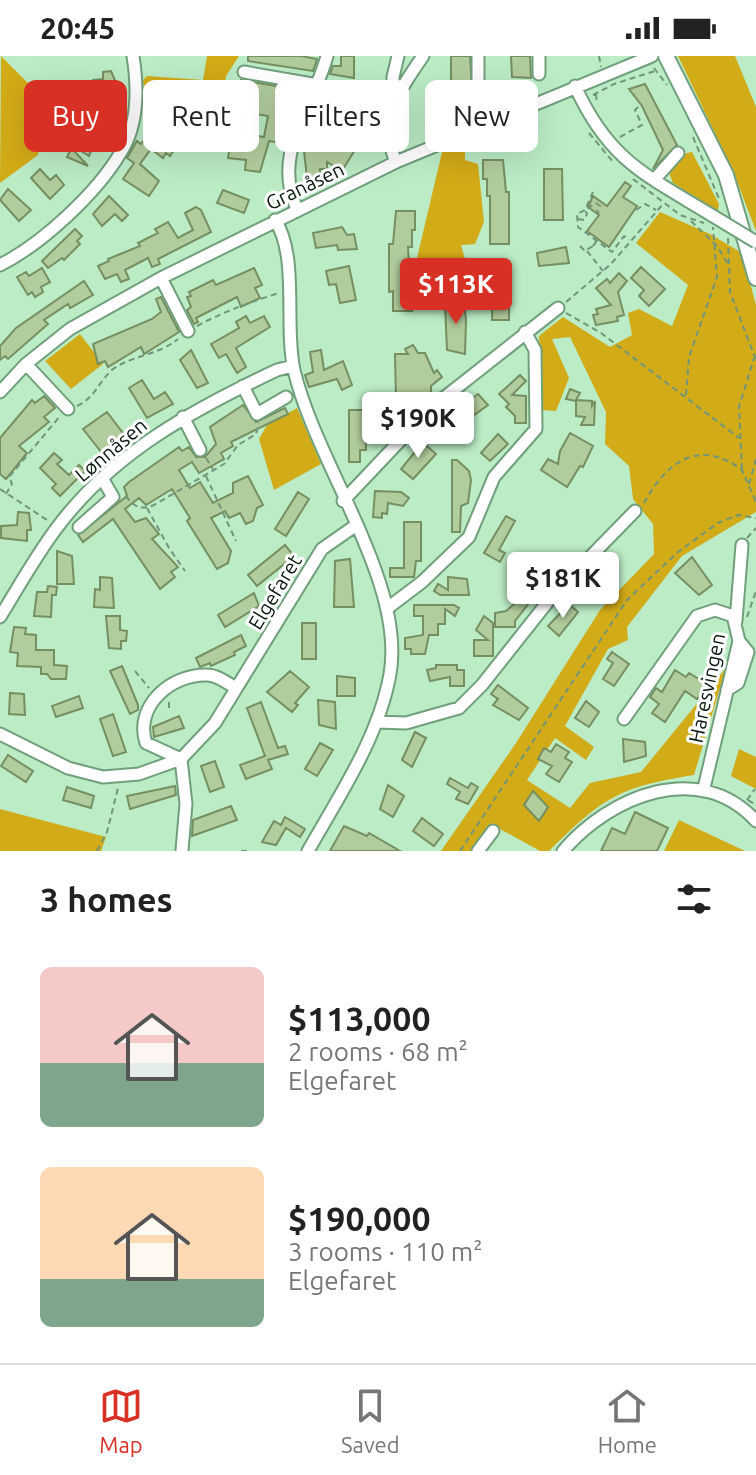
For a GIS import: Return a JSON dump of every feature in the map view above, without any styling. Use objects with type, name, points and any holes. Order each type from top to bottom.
[{"type":"main road","points":[[666,56],[726,175],[756,278]]},
{"type":"street","points":[[0,265],[34,245],[100,179],[122,152],[137,102],[133,56]]},
{"type":"street","points":[[319,80],[327,56]]},
{"type":"street","points":[[393,80],[398,56]]},
{"type":"street","points":[[408,80],[423,56]]},
{"type":"street","points":[[478,56],[478,80]]},
{"type":"street","points":[[539,56],[539,74]]},
{"type":"street","name":"Granåsen","points":[[0,392],[26,364],[70,329],[161,278],[396,162],[652,56]]},
{"type":"street","points":[[244,72],[276,80]]},
{"type":"street","points":[[575,86],[608,145],[713,221],[756,242]]},
{"type":"street","points":[[289,152],[288,174],[297,209]]},
{"type":"street","points":[[394,152],[396,162]]},
{"type":"street","points":[[654,180],[678,153]]},
{"type":"street","points":[[275,220],[285,242],[293,366],[311,427],[389,607],[393,649],[390,675],[376,722],[308,851]]},
{"type":"street","points":[[161,278],[188,331]]},
{"type":"street","points":[[343,501],[431,408],[558,308]]},
{"type":"street","points":[[389,607],[422,582],[469,537],[494,477],[536,429],[535,350],[525,332]]},
{"type":"street","points":[[26,364],[68,409]]},
{"type":"street","name":"Lønnåsen","points":[[0,617],[57,527],[132,451],[183,417],[243,386],[293,366]]},
{"type":"street","points":[[243,386],[257,414],[286,397]]},
{"type":"street","points":[[183,417],[200,450]]},
{"type":"street","points":[[79,527],[113,497],[102,478]]},
{"type":"street","points":[[376,722],[406,723],[459,708],[554,594],[635,511]]},
{"type":"street","name":"Elgefaret","points":[[0,734],[68,768],[119,778],[162,768],[181,759],[206,735],[322,549],[355,526]]},
{"type":"street","points":[[739,630],[742,545]]},
{"type":"street","name":"Haresvingen","points":[[624,719],[697,616],[715,610],[733,616],[739,630],[704,788]]},
{"type":"street","points":[[182,850],[186,804],[181,759],[155,751],[146,743],[141,723],[156,694],[202,675],[210,675],[236,688]]},
{"type":"street","points":[[563,851],[592,822],[629,801],[668,789],[704,788],[744,803],[756,821]]},
{"type":"street","points":[[478,851],[493,831]]},
{"type":"path","points":[[599,56],[600,66]]},
{"type":"path","points":[[593,95],[614,84],[656,71]]},
{"type":"path","points":[[137,102],[143,102]]},
{"type":"path","points":[[616,139],[642,125],[635,110],[638,107]]},
{"type":"path","points":[[578,219],[584,220],[593,192]]},
{"type":"path","points":[[586,212],[596,203],[600,206],[599,213]]},
{"type":"path","points":[[636,210],[645,204],[657,211]]},
{"type":"path","points":[[663,204],[603,271],[558,308],[601,333],[739,438]]},
{"type":"path","points":[[593,218],[586,212],[578,212],[578,227],[612,252],[624,236],[630,241]]},
{"type":"path","points":[[691,221],[717,246],[729,264]]},
{"type":"path","points":[[685,396],[689,357],[717,277],[713,221]]},
{"type":"path","points":[[587,251],[598,239]]},
{"type":"path","points":[[580,246],[603,271]]},
{"type":"path","points":[[6,494],[12,484],[9,477],[68,409],[87,401],[117,367],[157,353],[224,311],[241,309],[287,290]]},
{"type":"path","points":[[755,356],[739,407],[739,438],[742,470],[756,502]]},
{"type":"path","points":[[120,490],[136,507],[147,508],[224,464],[238,445],[260,429],[257,414]]},
{"type":"path","points":[[200,450],[214,470]]},
{"type":"path","points":[[635,511],[656,479],[689,456],[714,457],[742,470]]},
{"type":"path","points":[[749,484],[756,459]]},
{"type":"path","points":[[205,475],[236,541]]},
{"type":"path","points":[[0,489],[57,527]]},
{"type":"path","points":[[147,508],[185,571]]},
{"type":"path","points":[[460,851],[627,600],[668,561],[718,523],[738,515],[756,518]]},
{"type":"path","points":[[739,630],[756,591]]},
{"type":"path","points":[[135,671],[156,694]]},
{"type":"path","points":[[97,851],[107,832],[119,778]]},
{"type":"path","points":[[755,789],[744,803],[756,805]]},
{"type":"path","points":[[241,851],[251,851]]},
{"type":"shaded area","points":[[1,56],[25,80],[24,152],[39,152],[0,183]]},
{"type":"shaded area","points":[[207,56],[239,56],[225,80],[203,80]]},
{"type":"shaded area","points":[[678,56],[735,56],[756,107],[756,231],[733,171]]},
{"type":"shaded area","points":[[147,76],[203,80],[143,80]]},
{"type":"shaded area","points":[[442,152],[465,152],[465,160],[478,164],[484,222],[475,244],[461,245],[465,259],[437,293],[436,304],[423,307],[417,303],[413,275]]},
{"type":"shaded area","points":[[692,152],[719,204],[718,211],[673,183],[668,170],[682,154]]},
{"type":"shaded area","points":[[660,212],[710,234],[742,253],[756,305],[756,512],[682,556],[627,627],[628,640],[608,649],[565,726],[594,747],[586,760],[555,738],[527,780],[570,808],[590,783],[641,772],[726,668],[694,775],[647,784],[613,798],[584,818],[549,851],[540,851],[491,824],[473,851],[441,851],[516,743],[600,610],[654,554],[653,524],[633,499],[629,466],[605,444],[606,412],[570,337],[552,339],[569,378],[556,411],[542,410],[539,336],[563,317],[610,347],[632,335],[628,313],[639,309],[672,326],[688,285],[636,243]]},
{"type":"shaded area","points":[[80,334],[103,364],[71,389],[45,361]]},
{"type":"shaded area","points":[[297,408],[321,464],[274,490],[259,439],[267,425]]},
{"type":"shaded area","points":[[739,749],[756,757],[756,789],[731,776]]},
{"type":"shaded area","points":[[0,809],[106,837],[101,851],[0,851]]},
{"type":"shaded area","points":[[679,820],[745,851],[664,851]]},
{"type":"building","points":[[248,56],[317,59],[313,71],[248,61]]},
{"type":"building","points":[[341,56],[354,56],[354,78],[330,74],[333,66],[341,66]]},
{"type":"building","points":[[451,56],[470,56],[472,80],[451,80]]},
{"type":"building","points":[[511,56],[530,56],[531,78],[512,77]]},
{"type":"building","points":[[111,71],[115,80],[93,80],[103,79],[103,72]]},
{"type":"building","points":[[259,83],[275,86],[275,142],[269,141],[260,172],[245,170],[246,160],[228,158],[229,152],[259,152],[259,136],[264,137],[268,116],[259,115]]},
{"type":"building","points":[[645,84],[677,145],[653,169],[663,150],[642,106],[629,89]]},
{"type":"building","points":[[137,141],[141,144],[143,141],[143,152],[149,152],[140,164],[159,181],[149,196],[123,179],[134,163],[127,158]]},
{"type":"building","points":[[70,152],[75,152],[88,166],[67,157]]},
{"type":"building","points":[[155,152],[173,152],[170,156],[166,153],[163,158]]},
{"type":"building","points":[[304,152],[354,152],[342,171],[327,162],[327,169],[320,169],[320,178],[307,178]]},
{"type":"building","points":[[483,160],[503,160],[506,192],[509,192],[509,244],[490,244],[490,196],[487,196],[487,179],[483,179]]},
{"type":"building","points":[[40,169],[50,180],[56,175],[64,185],[50,199],[31,178]]},
{"type":"building","points":[[544,169],[562,169],[563,220],[544,220]]},
{"type":"building","points":[[625,182],[631,186],[623,197],[637,206],[609,247],[587,231],[599,215],[588,207],[593,196],[607,206]]},
{"type":"building","points":[[8,189],[31,210],[19,221],[0,200]]},
{"type":"building","points":[[223,190],[249,200],[244,213],[217,203]]},
{"type":"building","points":[[109,196],[128,215],[122,221],[115,214],[102,226],[93,214]]},
{"type":"building","points":[[196,207],[201,210],[211,232],[158,259],[160,264],[152,267],[148,258],[125,270],[129,279],[121,282],[117,274],[105,279],[98,266],[140,246],[138,243],[158,233],[155,229],[168,222],[178,238],[193,230],[185,213]]},
{"type":"building","points":[[396,211],[415,211],[412,247],[408,247],[412,311],[393,311],[393,291],[389,292],[389,244],[393,244]]},
{"type":"building","points":[[342,227],[347,235],[354,234],[357,249],[338,250],[337,245],[316,248],[313,233]]},
{"type":"building","points":[[75,229],[82,236],[77,241],[80,244],[64,260],[62,258],[48,268],[42,261]]},
{"type":"building","points":[[566,247],[569,263],[539,266],[537,253]]},
{"type":"building","points":[[349,266],[356,300],[340,303],[336,284],[329,285],[326,271]]},
{"type":"building","points":[[641,267],[665,289],[649,306],[639,296],[644,290],[631,278]]},
{"type":"building","points":[[42,268],[50,282],[41,287],[43,292],[35,297],[32,292],[28,295],[17,277],[26,272],[29,276]]},
{"type":"building","points":[[254,268],[262,285],[255,288],[260,298],[241,307],[237,297],[196,318],[198,322],[194,324],[187,310],[191,307],[187,297],[191,296],[189,292],[213,280],[216,285]]},
{"type":"building","points":[[493,270],[509,274],[509,320],[492,320]]},
{"type":"building","points":[[619,273],[627,281],[618,292],[624,315],[617,317],[618,321],[596,325],[593,315],[598,314],[596,309],[611,305],[596,288],[607,279],[610,283]]},
{"type":"building","points":[[84,281],[93,295],[70,308],[68,304],[44,320],[48,324],[8,359],[5,356],[0,360],[0,346],[16,328]]},
{"type":"building","points":[[458,293],[458,304],[464,304],[466,320],[465,354],[447,350],[445,305]]},
{"type":"building","points":[[161,297],[179,332],[144,354],[141,347],[108,367],[105,361],[98,364],[93,344],[152,319],[161,312],[156,299]]},
{"type":"building","points":[[246,316],[250,323],[264,316],[270,327],[236,348],[246,367],[237,373],[226,354],[219,358],[211,344],[239,328],[236,322]]},
{"type":"building","points":[[413,345],[418,353],[425,353],[434,373],[437,370],[442,377],[431,386],[431,394],[396,399],[395,354],[408,354],[405,349]]},
{"type":"building","points":[[191,350],[208,383],[197,388],[180,360]]},
{"type":"building","points":[[321,350],[324,370],[343,361],[352,385],[342,390],[337,379],[309,387],[305,375],[313,372],[310,352]]},
{"type":"building","points":[[520,375],[526,381],[512,395],[526,396],[526,423],[515,423],[515,416],[506,407],[509,404],[499,394]]},
{"type":"building","points":[[142,380],[154,399],[165,392],[173,404],[147,418],[129,388]]},
{"type":"building","points":[[570,389],[580,393],[576,400],[592,401],[592,406],[595,401],[594,425],[581,425],[585,417],[576,416],[576,401],[566,399]]},
{"type":"building","points":[[478,394],[488,405],[448,434],[439,424]]},
{"type":"building","points":[[44,396],[55,408],[44,417],[49,422],[19,446],[27,453],[6,479],[0,474],[0,438],[32,400],[35,403]]},
{"type":"building","points":[[243,405],[256,422],[285,408],[288,414],[231,442],[233,446],[221,453],[224,459],[199,473],[192,462],[179,470],[190,488],[200,482],[213,503],[233,493],[233,483],[248,476],[263,505],[257,508],[253,521],[246,524],[240,513],[229,518],[225,511],[211,518],[231,551],[228,563],[217,569],[187,521],[190,518],[172,489],[146,505],[139,498],[125,509],[135,522],[146,518],[159,534],[152,539],[178,567],[171,572],[175,577],[160,589],[113,519],[83,542],[78,535],[127,496],[124,487],[129,482],[179,447],[182,451],[189,447],[196,457],[205,457],[216,444],[210,427]]},
{"type":"building","points":[[349,410],[366,410],[366,450],[360,450],[360,462],[349,462]]},
{"type":"building","points":[[107,412],[126,437],[102,453],[83,429]]},
{"type":"building","points":[[570,433],[593,446],[583,467],[580,466],[567,487],[541,470],[548,459],[558,464],[560,451]]},
{"type":"building","points":[[498,434],[508,444],[490,461],[481,453]]},
{"type":"building","points":[[419,439],[436,454],[413,479],[401,469],[419,447],[415,443]]},
{"type":"building","points":[[54,453],[62,460],[57,464],[69,475],[79,465],[85,471],[60,496],[52,488],[56,484],[40,468]]},
{"type":"building","points":[[452,460],[457,460],[469,471],[471,480],[468,503],[461,506],[460,532],[452,532]]},
{"type":"building","points":[[375,491],[401,492],[409,498],[403,506],[388,503],[387,514],[382,513],[382,518],[373,517]]},
{"type":"building","points":[[298,492],[309,499],[286,536],[275,529]]},
{"type":"building","points":[[18,512],[29,513],[31,530],[27,530],[27,541],[1,538],[1,526],[17,525]]},
{"type":"building","points":[[506,516],[515,521],[499,550],[505,553],[500,562],[484,553]]},
{"type":"building","points":[[404,522],[421,522],[421,561],[416,561],[414,577],[390,577],[390,568],[404,568]]},
{"type":"building","points":[[285,545],[294,556],[257,586],[248,575]]},
{"type":"building","points":[[57,551],[72,556],[74,584],[57,584]]},
{"type":"building","points":[[692,557],[712,585],[699,595],[675,573]]},
{"type":"building","points":[[350,559],[354,607],[334,607],[335,561]]},
{"type":"building","points":[[608,570],[615,576],[599,594],[596,591],[589,598],[581,590],[598,571],[603,575]]},
{"type":"building","points":[[100,577],[112,578],[114,608],[94,607],[95,589],[100,590]]},
{"type":"building","points":[[448,577],[467,579],[469,595],[440,595],[434,591],[438,584],[448,590]]},
{"type":"building","points":[[48,586],[57,587],[56,595],[52,595],[51,617],[34,616],[37,592],[47,592]]},
{"type":"building","points":[[254,593],[259,606],[225,627],[218,615]]},
{"type":"building","points":[[521,598],[529,603],[515,621],[515,627],[495,627],[495,613],[506,611]]},
{"type":"building","points":[[569,604],[578,612],[559,636],[548,626]]},
{"type":"building","points":[[414,605],[454,605],[459,608],[455,616],[445,609],[445,624],[438,624],[438,635],[429,635],[425,654],[411,654],[411,649],[405,649],[405,638],[423,635],[423,616],[414,616]]},
{"type":"building","points":[[106,616],[120,616],[120,630],[127,631],[126,641],[121,641],[121,649],[109,648]]},
{"type":"building","points":[[484,616],[493,623],[493,656],[474,656],[474,640],[488,640],[476,630]]},
{"type":"building","points":[[302,623],[316,623],[316,659],[302,659]]},
{"type":"building","points":[[14,627],[26,628],[25,634],[36,635],[36,650],[54,650],[54,665],[67,666],[66,679],[51,679],[47,674],[41,674],[41,667],[17,666],[18,653],[10,652]]},
{"type":"building","points":[[241,635],[246,646],[234,652],[235,655],[211,666],[210,663],[200,667],[196,658]]},
{"type":"building","points":[[612,652],[629,664],[614,686],[603,679],[613,663],[607,659]]},
{"type":"building","points":[[436,665],[457,665],[457,670],[464,670],[464,686],[450,686],[450,677],[430,681],[427,670],[436,668]]},
{"type":"building","points":[[122,666],[138,705],[138,710],[130,714],[110,671]]},
{"type":"building","points":[[675,670],[686,677],[689,673],[707,684],[697,699],[685,691],[665,722],[652,713],[659,704],[650,697],[656,688],[662,692]]},
{"type":"building","points":[[290,671],[309,687],[295,703],[298,705],[292,712],[267,692]]},
{"type":"building","points":[[337,676],[355,678],[355,696],[337,696]]},
{"type":"building","points":[[498,685],[528,708],[519,720],[493,705],[498,699],[491,694]]},
{"type":"building","points":[[10,693],[24,694],[25,715],[9,714]]},
{"type":"building","points":[[79,696],[83,708],[56,717],[52,706]]},
{"type":"building","points":[[318,700],[335,702],[336,729],[319,725]]},
{"type":"building","points":[[586,701],[599,712],[589,727],[575,718]]},
{"type":"building","points":[[261,702],[278,748],[285,746],[288,754],[268,760],[272,769],[246,779],[240,765],[265,756],[247,708]]},
{"type":"building","points":[[113,714],[126,752],[113,756],[100,719]]},
{"type":"building","points":[[179,716],[184,728],[154,737],[153,727]]},
{"type":"building","points":[[415,732],[426,738],[412,767],[402,760]]},
{"type":"building","points":[[623,739],[645,742],[646,756],[624,762]]},
{"type":"building","points":[[320,743],[333,750],[317,776],[305,769]]},
{"type":"building","points":[[556,744],[569,752],[565,758],[572,762],[559,782],[546,774],[552,766],[538,759],[544,748],[551,752]]},
{"type":"building","points":[[8,755],[33,771],[26,782],[1,766]]},
{"type":"building","points":[[215,761],[224,787],[210,792],[201,766]]},
{"type":"building","points":[[450,778],[468,788],[471,783],[478,787],[468,804],[456,799],[460,792],[447,784]]},
{"type":"building","points":[[388,785],[404,796],[393,817],[380,809]]},
{"type":"building","points":[[175,786],[176,795],[130,809],[127,796]]},
{"type":"building","points":[[67,787],[94,796],[91,808],[63,800]]},
{"type":"building","points":[[533,791],[548,807],[539,821],[524,805]]},
{"type":"building","points":[[231,806],[237,820],[192,836],[193,820]]},
{"type":"building","points":[[635,812],[668,828],[657,851],[601,851],[612,828],[625,834]]},
{"type":"building","points":[[285,817],[305,829],[300,837],[286,828],[276,845],[262,842],[274,821],[281,825]]},
{"type":"building","points":[[422,818],[443,834],[434,846],[413,831]]},
{"type":"building","points":[[344,826],[367,836],[369,833],[400,851],[330,851]]}]
